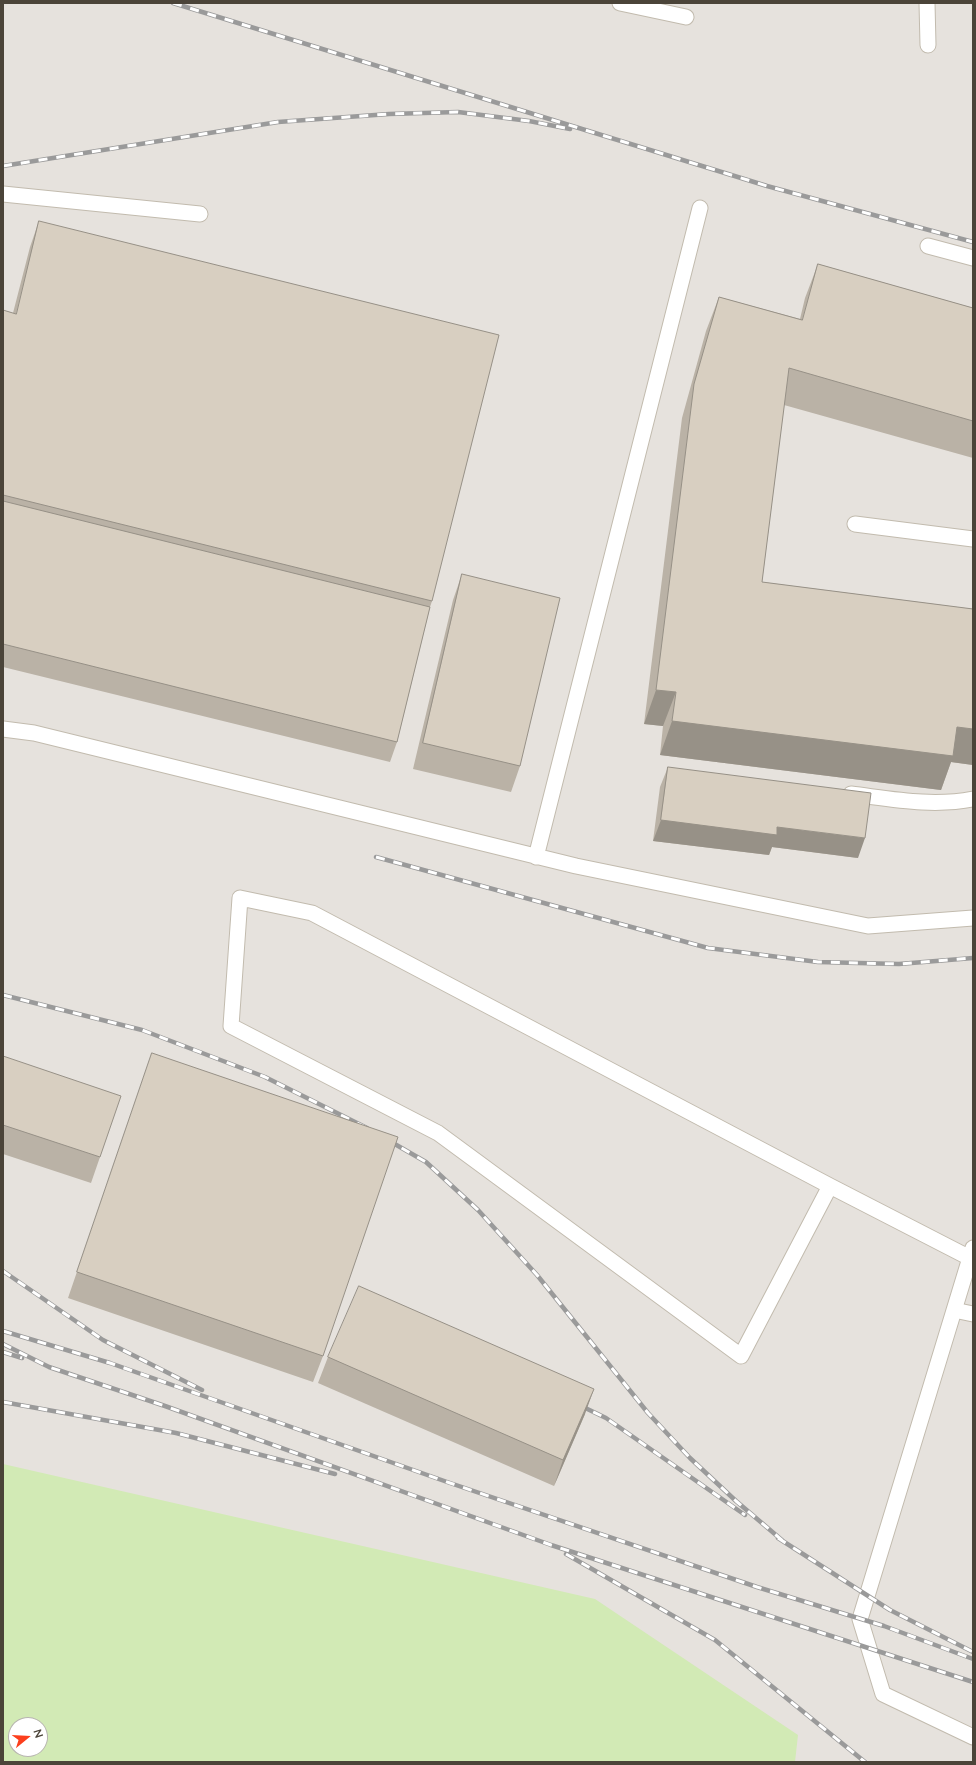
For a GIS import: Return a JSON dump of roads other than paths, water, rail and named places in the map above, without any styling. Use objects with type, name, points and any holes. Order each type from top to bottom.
[{"type":"lane","points":[[620,3],[686,17]]},
{"type":"lane","points":[[927,3],[928,45]]},
{"type":"lane","points":[[3,194],[200,214]]},
{"type":"lane","points":[[536,857],[700,208]]},
{"type":"lane","points":[[928,246],[973,258]]},
{"type":"lane","points":[[855,524],[973,539]]},
{"type":"lane","points":[[3,729],[34,733],[536,857],[868,926],[973,918]]},
{"type":"lane","points":[[836,792],[921,803],[973,799]]},
{"type":"lane","points":[[830,1186],[740,1356],[438,1133],[230,1026],[240,898],[312,913],[830,1186],[971,1253],[860,1619],[883,1694],[973,1738]]},
{"type":"lane","points":[[954,1310],[973,1314]]},
{"type":"railway","points":[[173,3],[767,186],[973,242]]},
{"type":"railway","points":[[3,166],[278,122],[389,114],[458,112],[529,121],[570,129]]},
{"type":"railway","points":[[376,857],[708,948],[818,962],[899,964],[973,958]]},
{"type":"railway","points":[[3,995],[142,1030],[265,1077],[367,1128]]},
{"type":"railway","points":[[386,1139],[426,1162],[478,1210],[537,1275],[648,1413],[690,1458],[736,1501],[783,1541]]},
{"type":"railway","points":[[3,1271],[103,1340],[202,1390]]},
{"type":"railway","points":[[3,1331],[110,1363],[450,1483],[757,1587],[884,1626],[973,1659]]},
{"type":"railway","points":[[3,1344],[49,1367],[165,1406],[551,1545],[973,1682]]},
{"type":"railway","points":[[3,1352],[22,1358]]},
{"type":"railway","points":[[3,1402],[176,1433],[335,1474]]},
{"type":"railway","points":[[577,1404],[606,1418],[745,1515]]},
{"type":"railway","points":[[778,1538],[890,1610],[973,1652]]},
{"type":"railway","points":[[566,1554],[715,1640],[865,1762]]}]
